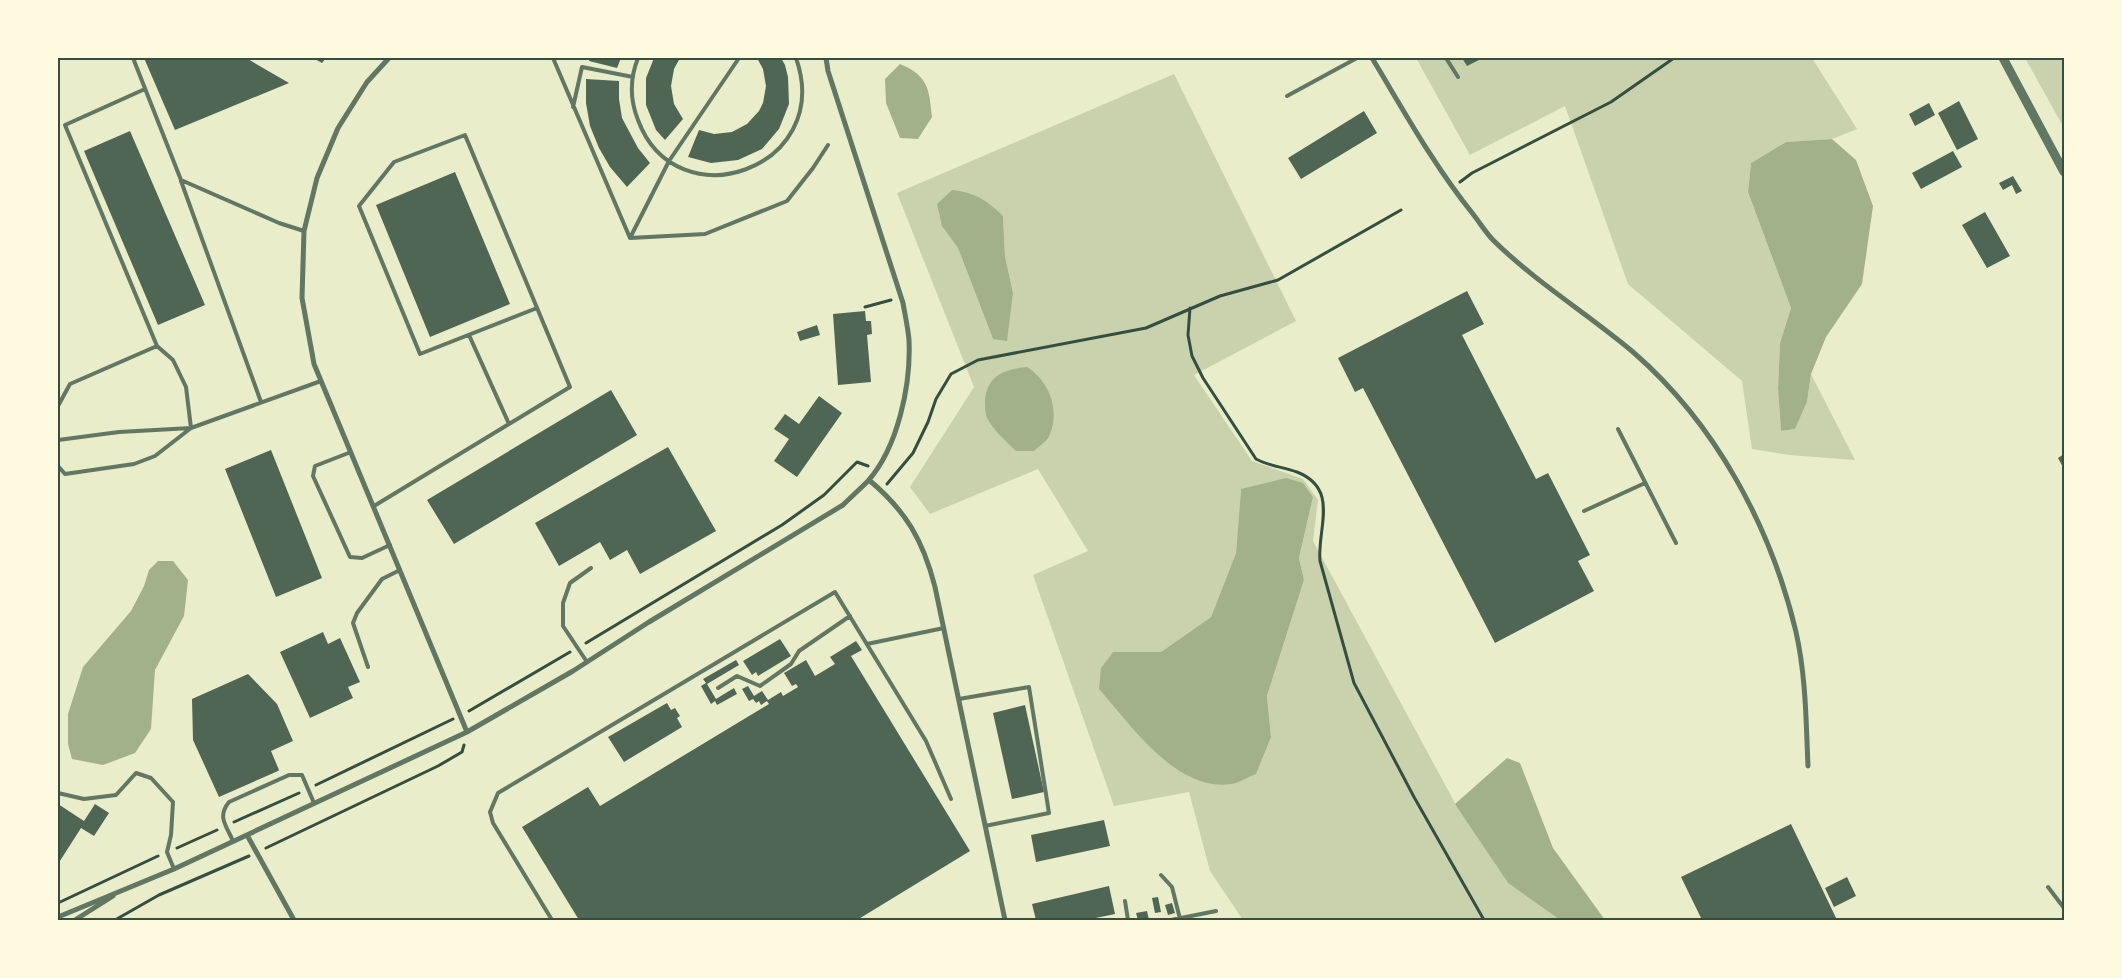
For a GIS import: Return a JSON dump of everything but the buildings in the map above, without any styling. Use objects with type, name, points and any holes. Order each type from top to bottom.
[{"type":"street","points":[[389,58],[367,82],[338,128],[316,178],[304,231],[302,298],[314,364],[467,732]]},
{"type":"street","points":[[58,918],[174,869],[467,732],[587,662],[843,505],[869,480],[888,448],[901,413],[908,376],[909,339],[901,297],[831,80],[826,58]]},
{"type":"street","points":[[1372,58],[1451,188],[1493,240],[1542,283],[1640,359],[1674,392],[1714,443],[1750,505],[1779,573],[1796,634],[1804,696],[1808,766]]},
{"type":"street","points":[[2003,58],[2064,172]]},
{"type":"street","points":[[869,480],[903,512],[924,550],[944,628],[1004,920]]},
{"type":"street","points":[[247,835],[294,920]]},
{"type":"street","points":[[75,920],[122,891]]},
{"type":"lane","points":[[133,58],[181,180],[262,402]]},
{"type":"lane","points":[[553,58],[630,238]]},
{"type":"lane","points":[[638,58],[631,89],[634,110],[641,130],[654,148],[670,161],[692,172],[717,176],[742,172],[764,161],[783,144],[796,123],[802,99],[801,74],[796,58]]},
{"type":"lane","points":[[630,238],[670,161],[739,58]]},
{"type":"lane","points":[[1287,96],[1357,58]]},
{"type":"lane","points":[[1446,58],[1458,77]]},
{"type":"lane","points":[[573,107],[582,67],[633,77]]},
{"type":"lane","points":[[145,89],[65,125],[157,346],[174,360],[186,387],[191,428]]},
{"type":"lane","points":[[374,506],[570,387],[465,135],[394,162],[359,206],[420,354],[537,308]]},
{"type":"lane","points":[[630,238],[705,234],[787,201],[828,145]]},
{"type":"lane","points":[[181,180],[279,223],[304,231]]},
{"type":"lane","points":[[469,334],[508,424]]},
{"type":"lane","points":[[58,406],[70,384],[157,346]]},
{"type":"lane","points":[[58,440],[119,432],[191,428],[321,381]]},
{"type":"lane","points":[[58,466],[65,474],[134,464],[155,456],[191,428]]},
{"type":"lane","points":[[1618,430],[1676,543]]},
{"type":"lane","points":[[351,452],[314,466],[313,476],[350,558],[362,558],[390,545]]},
{"type":"lane","points":[[1584,511],[1645,483]]},
{"type":"lane","points":[[587,662],[563,626],[563,603],[570,583],[591,568]]},
{"type":"lane","points":[[368,667],[353,623],[357,613],[382,579],[400,570]]},
{"type":"lane","points":[[552,920],[494,822],[490,812],[498,793],[835,592],[926,742],[951,799]]},
{"type":"lane","points":[[718,688],[737,676],[760,686],[791,664],[799,651],[850,616]]},
{"type":"lane","points":[[867,644],[944,628]]},
{"type":"lane","points":[[959,699],[1029,687],[1049,812],[985,826]]},
{"type":"lane","points":[[58,793],[84,799],[116,795],[136,773],[151,778],[173,802],[171,835],[167,852],[174,869]]},
{"type":"lane","points":[[233,841],[222,818],[223,809],[229,802],[289,775],[296,774],[302,775],[314,803]]},
{"type":"lane","points":[[1161,875],[1172,887],[1180,918]]},
{"type":"lane","points":[[2048,887],[2064,908]]},
{"type":"lane","points":[[1125,901],[1128,920]]},
{"type":"lane","points":[[1171,920],[1216,911]]},
{"type":"path","points":[[1451,188],[1472,173],[1611,102],[1674,58]]},
{"type":"path","points":[[882,491],[913,453],[928,422],[936,399],[951,374],[978,360],[1146,328],[1220,296],[1278,280],[1401,210]]},
{"type":"path","points":[[865,307],[901,297]]},
{"type":"path","points":[[1190,308],[1188,335],[1192,356],[1203,378],[1256,460],[1270,466],[1297,472],[1309,479],[1323,496],[1325,503],[1319,546],[1320,561],[1354,683],[1414,797],[1484,920]]},
{"type":"path","points":[[58,903],[309,789],[461,716],[578,648],[782,524],[824,495],[857,462],[875,469]]},
{"type":"path","points":[[114,920],[159,895],[256,852],[438,766],[462,752],[467,732]]},
{"type":"shaded area","points":[[1416,58],[1812,58],[1857,129],[1832,139],[1786,142],[1751,163],[1748,192],[1791,308],[1780,343],[1778,389],[1781,431],[1795,429],[1807,402],[1811,374],[1855,460],[1789,455],[1752,449],[1742,381],[1628,284],[1565,106],[1470,155]]},
{"type":"shaded area","points":[[2025,58],[2064,58],[2064,128]]},
{"type":"shaded area","points":[[900,64],[910,69],[922,79],[930,99],[932,117],[918,139],[900,138],[886,103],[885,79]]},
{"type":"shaded area","points":[[1174,74],[1296,321],[1194,375],[1252,461],[1303,479],[1318,500],[1313,541],[1455,803],[1508,883],[1560,920],[1243,920],[1210,871],[1189,792],[1114,806],[1033,575],[1088,551],[1038,469],[930,514],[910,487],[974,387],[897,193]],"holes":[[[1003,216],[1005,256],[1013,293],[993,339],[958,248],[942,225]],[[1241,489],[1313,497],[1299,558],[1304,580],[1267,696],[1271,737],[1113,652],[1161,652],[1211,617],[1236,553]]]},
{"type":"shaded area","points":[[1832,139],[1856,160],[1873,206],[1862,284],[1826,337],[1811,374],[1807,402],[1795,429],[1781,431],[1778,389],[1780,343],[1791,308],[1748,192],[1751,163],[1786,142]]},
{"type":"shaded area","points":[[952,190],[980,198],[1003,216],[1005,256],[1013,293],[1007,341],[993,339],[958,248],[942,226],[937,204]]},
{"type":"shaded area","points":[[1027,367],[1035,373],[1047,388],[1053,406],[1053,425],[1047,439],[1034,451],[1016,451],[997,432],[987,418],[985,399],[990,384],[999,375],[1012,369]]},
{"type":"shaded area","points":[[1286,478],[1303,483],[1313,497],[1299,558],[1304,580],[1267,696],[1271,737],[1256,774],[1231,784],[1211,784],[1192,778],[1174,767],[1140,737],[1099,689],[1101,668],[1113,652],[1161,652],[1211,617],[1236,553],[1241,489]]},
{"type":"shaded area","points":[[158,561],[173,561],[188,580],[184,616],[155,670],[151,729],[135,753],[103,765],[72,759],[68,744],[68,714],[83,667],[131,611],[144,586],[149,570]]},
{"type":"shaded area","points":[[1507,758],[1520,763],[1553,848],[1605,920],[1560,920],[1508,883],[1455,804]]}]
